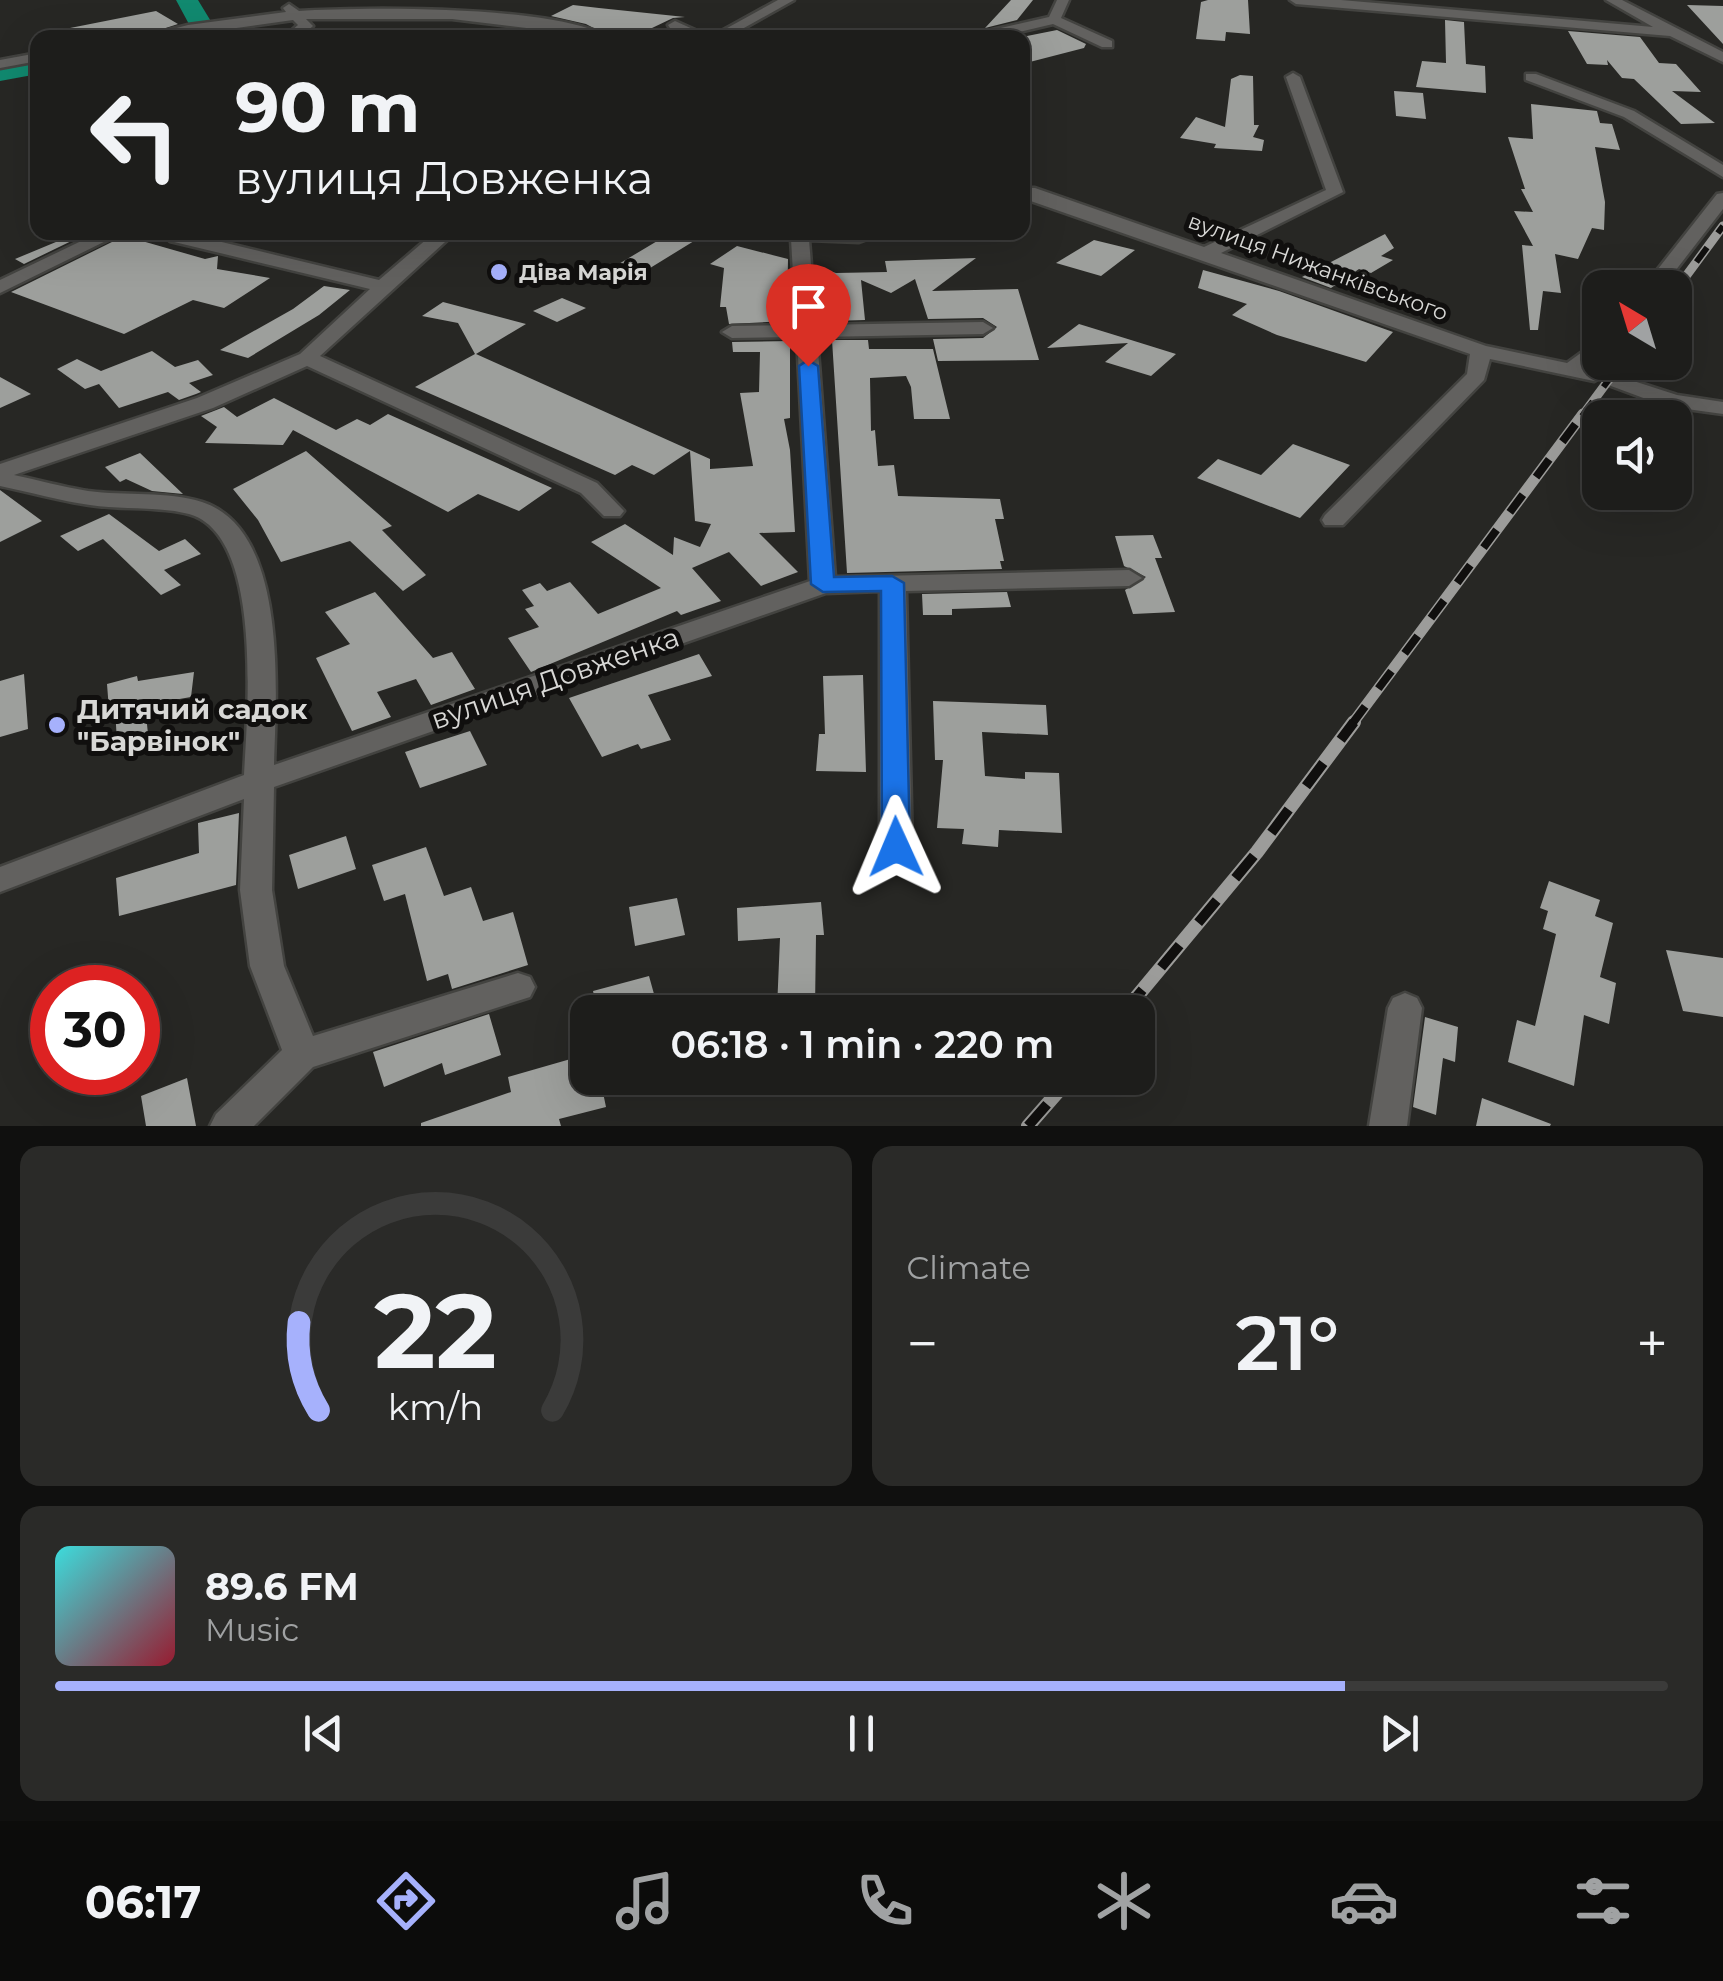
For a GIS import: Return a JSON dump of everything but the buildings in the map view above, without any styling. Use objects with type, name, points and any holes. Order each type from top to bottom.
[{"type":"street","points":[[464,16],[476,0]]},
{"type":"street","points":[[731,30],[788,0]]},
{"type":"street","points":[[1054,20],[1064,0]]},
{"type":"street","points":[[1296,0],[1669,32]]},
{"type":"street","points":[[1612,0],[1723,58]]},
{"type":"street","points":[[288,6],[306,26],[300,30]]},
{"type":"street","points":[[175,30],[288,6],[464,16],[570,30]]},
{"type":"street","points":[[1024,30],[1054,20],[1107,44]]},
{"type":"street","points":[[675,26],[684,30]]},
{"type":"street","points":[[0,64],[30,58]]},
{"type":"street","points":[[1531,76],[1576,97],[1629,114],[1673,144],[1720,167]]},
{"type":"street","points":[[1207,254],[1335,192],[1293,77]]},
{"type":"street","name":"вулиця Нижанківського","points":[[1030,189],[1481,352],[1582,372]]},
{"type":"street","points":[[1666,270],[1723,198]]},
{"type":"street","points":[[0,287],[100,240]]},
{"type":"street","points":[[189,240],[386,287]]},
{"type":"street","points":[[800,240],[823,584]]},
{"type":"street","points":[[0,475],[204,404],[306,358],[386,287],[418,242]]},
{"type":"street","points":[[732,332],[983,328]]},
{"type":"street","points":[[1334,520],[1477,376],[1481,352]]},
{"type":"street","points":[[306,358],[589,488],[612,511]]},
{"type":"street","points":[[1572,370],[1582,361]]},
{"type":"street","points":[[1618,382],[1673,401],[1723,408]]},
{"type":"street","points":[[0,475],[88,498],[196,508],[222,524],[240,544],[263,644],[256,890],[266,966],[288,1013],[301,1055]]},
{"type":"street","name":"вулиця Довженка","points":[[0,880],[262,780],[823,584],[1129,578]]},
{"type":"street","points":[[892,583],[896,847]]},
{"type":"street","points":[[229,1126],[301,1055],[518,987]]},
{"type":"street","points":[[1388,1126],[1405,1008]]},
{"type":"waterway","points":[[187,0],[203,28],[200,30]]},
{"type":"waterway","points":[[0,73],[30,67]]},
{"type":"railway","points":[[1691,270],[1723,226]]},
{"type":"railway","points":[[1594,400],[1609,380]]},
{"type":"railway","points":[[1352,724],[1582,415]]},
{"type":"railway","points":[[1138,995],[1257,852],[1354,722]]},
{"type":"railway","points":[[1028,1126],[1055,1095]]},
{"type":"place","name":"Діва Марія","points":[[499,272]]},
{"type":"place","name":"Дитячий садок \"Барвінок\"","points":[[57,725]]},
{"type":"route","points":[[808,366],[823,584],[892,583],[896,847]]}]
